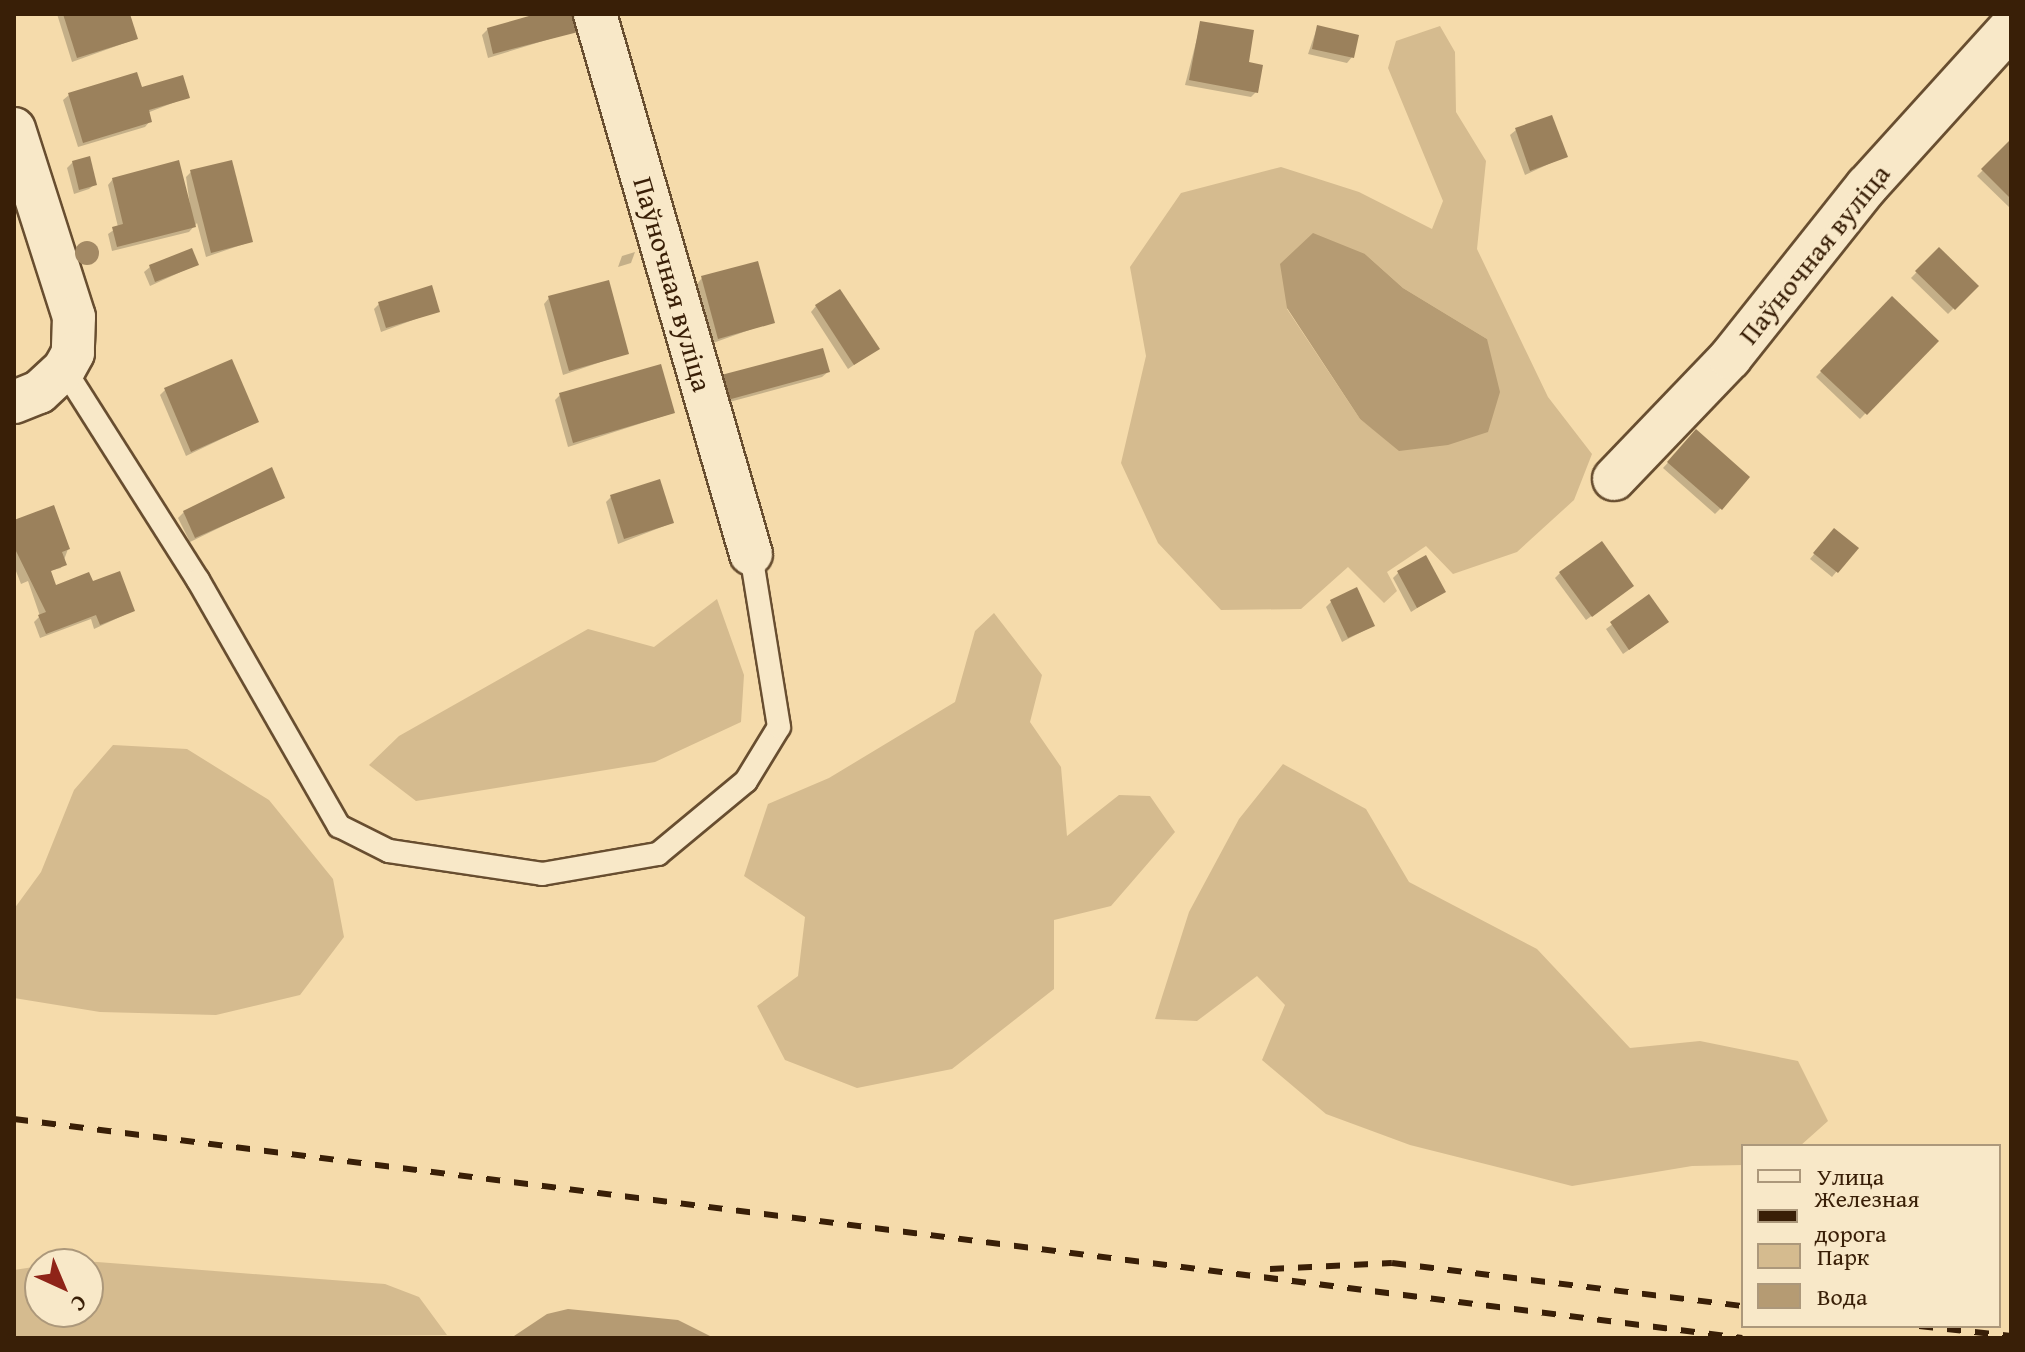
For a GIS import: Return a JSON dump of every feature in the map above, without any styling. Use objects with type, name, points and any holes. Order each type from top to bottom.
[{"type":"street","name":"Паўночная вуліца","points":[[595,14],[751,554]]},
{"type":"street","name":"Паўночная вуліца","points":[[1614,479],[1730,358],[1867,186],[2011,27]]},
{"type":"street","points":[[14,129],[74,317],[73,353],[64,369],[39,392],[14,402]]},
{"type":"lane","points":[[64,369],[198,580],[339,826],[389,851],[542,874],[658,854],[746,781],[779,727],[751,554]]},
{"type":"green space","points":[[1440,26],[1455,52],[1456,112],[1486,161],[1477,249],[1548,397],[1592,454],[1574,500],[1517,552],[1453,574],[1426,546],[1387,572],[1397,591],[1384,603],[1348,567],[1301,609],[1221,610],[1158,543],[1121,463],[1146,356],[1130,267],[1181,193],[1281,167],[1359,192],[1432,229],[1443,201],[1388,68],[1396,41]],"holes":[[[1365,254],[1403,288],[1487,339],[1400,450],[1360,419],[1287,309]]]},
{"type":"green space","points":[[717,599],[744,675],[741,722],[655,762],[416,801],[369,765],[399,736],[588,629],[654,647]]},
{"type":"green space","points":[[994,613],[1042,675],[1030,722],[1061,767],[1067,836],[1119,795],[1150,796],[1175,832],[1111,906],[1054,920],[1054,989],[952,1069],[857,1088],[785,1060],[757,1006],[798,976],[805,917],[744,876],[768,804],[829,778],[955,702],[975,631]]},
{"type":"green space","points":[[113,745],[187,749],[269,800],[333,879],[344,937],[300,995],[216,1015],[100,1012],[14,998],[14,909],[41,872],[74,790]]},
{"type":"green space","points":[[1283,764],[1366,809],[1409,882],[1537,949],[1630,1048],[1700,1041],[1798,1061],[1828,1121],[1802,1144],[1741,1144],[1741,1165],[1692,1166],[1572,1186],[1410,1145],[1326,1114],[1262,1060],[1285,1005],[1257,976],[1197,1021],[1155,1019],[1189,912],[1239,819]]},
{"type":"green space","points":[[104,1263],[385,1284],[419,1297],[447,1335],[14,1338],[14,1270],[24,1268],[24,1328],[104,1328]]},
{"type":"water","points":[[1313,233],[1365,254],[1403,288],[1487,339],[1500,392],[1488,432],[1448,445],[1399,451],[1360,419],[1287,308],[1280,264]]},
{"type":"water","points":[[568,1309],[678,1320],[714,1338],[511,1338],[547,1314]]},
{"type":"building","points":[[63,14],[130,14],[138,39],[77,58]]},
{"type":"building","points":[[536,14],[577,14],[582,31],[493,54],[487,28]]},
{"type":"building","points":[[1200,21],[1254,30],[1249,62],[1263,65],[1258,93],[1189,80]]},
{"type":"building","points":[[1317,25],[1359,35],[1354,58],[1312,49]]},
{"type":"building","points":[[137,72],[142,87],[183,75],[190,98],[149,110],[152,122],[83,143],[68,93]]},
{"type":"building","points":[[1552,115],[1568,157],[1530,171],[1515,128]]},
{"type":"building","points":[[2011,139],[2011,199],[1981,169]]},
{"type":"building","points":[[90,156],[97,185],[79,190],[72,161]]},
{"type":"building","points":[[179,160],[196,227],[117,247],[112,227],[123,224],[112,178]]},
{"type":"building","points":[[232,160],[253,242],[211,253],[190,170]]},
{"type":"building","points":[[1939,247],[1979,286],[1955,310],[1915,271]]},
{"type":"building","points":[[192,248],[199,265],[155,282],[149,265]]},
{"type":"building","points":[[758,261],[775,323],[718,339],[701,276]]},
{"type":"building","points":[[609,280],[629,354],[569,371],[548,296]]},
{"type":"building","points":[[432,285],[440,312],[386,328],[378,302]]},
{"type":"building","points":[[840,289],[880,349],[854,365],[815,305]]},
{"type":"building","points":[[1892,296],[1939,341],[1867,415],[1820,371]]},
{"type":"building","points":[[823,348],[830,372],[713,404],[706,379]]},
{"type":"building","points":[[232,359],[259,422],[191,452],[164,388]]},
{"type":"building","points":[[661,364],[675,413],[573,443],[559,393]]},
{"type":"building","points":[[1696,429],[1750,477],[1722,510],[1667,462]]},
{"type":"building","points":[[272,467],[285,498],[195,538],[183,511]]},
{"type":"building","points":[[660,479],[674,523],[624,539],[610,495]]},
{"type":"building","points":[[54,505],[70,549],[62,552],[67,565],[51,571],[56,585],[89,572],[93,581],[120,571],[135,611],[100,625],[96,615],[46,634],[38,615],[46,612],[14,547],[14,520]]},
{"type":"building","points":[[1834,528],[1859,548],[1838,573],[1813,553]]},
{"type":"building","points":[[1602,541],[1634,586],[1592,617],[1559,572]]},
{"type":"building","points":[[1426,555],[1446,592],[1417,608],[1397,571]]},
{"type":"building","points":[[1357,587],[1375,626],[1348,638],[1330,600]]},
{"type":"building","points":[[1649,594],[1669,622],[1629,650],[1610,622]]},
{"type":"railway","points":[[14,1119],[1742,1338]]},
{"type":"railway","points":[[1270,1269],[1392,1263],[1741,1306]]},
{"type":"railway","points":[[1937,1328],[2011,1336]]}]
